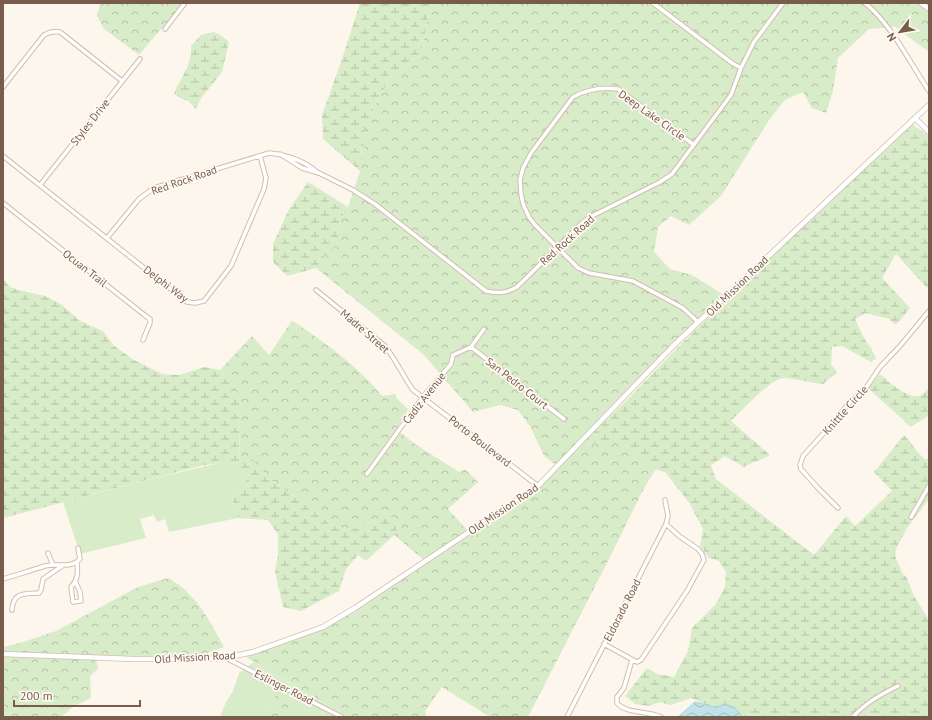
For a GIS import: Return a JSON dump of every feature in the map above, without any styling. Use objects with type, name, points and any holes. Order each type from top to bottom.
[{"type":"street","points":[[165,29],[185,3]]},
{"type":"street","points":[[653,3],[732,63],[741,68]]},
{"type":"street","name":"Red Rock Road","points":[[280,154],[298,166],[319,173],[353,190],[375,204],[486,291],[498,294],[509,291],[518,287],[592,216],[660,182],[672,174],[731,95],[741,68],[754,42],[783,3]]},
{"type":"street","points":[[865,3],[892,34],[929,91]]},
{"type":"street","points":[[921,3],[929,9]]},
{"type":"street","points":[[3,87],[44,35],[55,31],[60,32],[122,81]]},
{"type":"street","name":"Styles Drive","points":[[40,185],[140,59]]},
{"type":"street","name":"Deep Lake Circle","points":[[694,145],[618,89],[611,88],[582,92],[573,97],[531,153],[523,168],[520,180],[523,204],[529,217],[557,248],[578,268],[589,273],[633,281],[683,308],[698,322]]},
{"type":"street","name":"Old Mission Road","points":[[3,654],[133,659],[225,658],[253,652],[323,627],[362,604],[538,486],[673,346],[929,106]]},
{"type":"street","points":[[916,118],[929,132]]},
{"type":"street","name":"Red Rock Road","points":[[107,238],[139,199],[154,188],[269,153],[284,154],[302,161],[319,173]]},
{"type":"street","name":"Delphi Way","points":[[3,156],[187,302],[194,304],[204,301],[231,266],[264,189],[266,178],[260,156]]},
{"type":"street","points":[[298,166],[302,161]]},
{"type":"street","name":"Ocuan Trail","points":[[3,203],[150,319],[150,323],[143,340]]},
{"type":"street","name":"Madre Street","points":[[316,290],[385,346],[394,357],[407,382],[413,390],[422,397]]},
{"type":"street","name":"Knittle Circle","points":[[838,508],[802,470],[800,465],[803,456],[851,401],[866,388],[880,367],[900,346],[929,311]]},
{"type":"street","name":"Cadiz Avenue","points":[[367,474],[422,397],[451,364],[453,355],[471,347],[484,329]]},
{"type":"street","name":"San Pedro Court","points":[[471,347],[564,419]]},
{"type":"street","name":"Porto Boulevard","points":[[422,397],[538,486]]},
{"type":"street","points":[[911,517],[929,486]]},
{"type":"street","name":"Eldorado Road","points":[[567,717],[666,524],[668,516],[665,500]]},
{"type":"street","points":[[604,644],[632,660],[637,662],[641,660],[687,591],[704,560],[698,549],[679,536],[666,524]]},
{"type":"street","points":[[76,583],[80,592],[81,601],[73,602],[71,587],[76,583],[78,575],[77,563],[80,559],[78,548]]},
{"type":"street","points":[[48,553],[53,565]]},
{"type":"street","points":[[3,579],[47,566],[62,566],[77,563]]},
{"type":"street","points":[[12,610],[12,601],[16,597],[39,593],[43,579],[62,566]]},
{"type":"street","name":"Eslinger Road","points":[[225,658],[342,717]]},
{"type":"street","points":[[632,660],[624,688],[617,697],[617,703],[627,710],[654,714],[661,717]]},
{"type":"street","points":[[853,717],[869,702],[898,686]]},
{"type":"green space","points":[[100,3],[183,3],[139,55],[104,29],[97,16]]},
{"type":"green space","points":[[360,3],[431,3],[421,53],[390,77],[367,122],[360,171],[323,139],[322,115]]},
{"type":"green space","points":[[431,3],[917,3],[929,12],[929,52],[895,27],[869,29],[838,58],[833,91],[826,113],[812,108],[803,92],[785,100],[769,120],[721,196],[689,225],[671,216],[658,227],[654,252],[670,269],[692,275],[724,295],[556,465],[544,456],[531,428],[518,410],[500,405],[473,412],[424,355],[316,268],[323,258],[337,246],[340,220],[348,207],[360,171],[367,122],[390,77],[421,53]]},
{"type":"green space","points":[[214,32],[229,42],[222,72],[201,98],[196,109],[188,101],[180,98],[174,93],[188,64],[191,46],[201,35]]},
{"type":"green space","points":[[912,124],[929,136],[929,286],[927,288],[896,254],[882,278],[910,308],[896,325],[889,319],[866,313],[855,319],[876,358],[871,362],[842,346],[832,347],[831,364],[837,372],[823,384],[783,378],[771,384],[756,396],[731,421],[770,455],[744,467],[725,456],[711,465],[716,479],[814,555],[846,516],[855,526],[892,491],[874,472],[904,435],[926,460],[929,457],[929,499],[907,528],[896,549],[895,556],[903,574],[907,578],[914,596],[929,620],[929,717],[743,717],[734,707],[725,705],[714,707],[692,698],[670,705],[660,702],[649,706],[635,704],[625,696],[647,668],[657,674],[674,677],[688,651],[692,628],[716,604],[725,587],[726,572],[719,561],[709,558],[700,546],[703,529],[690,504],[665,472],[656,469],[637,452],[625,445],[605,442],[589,445],[586,439],[771,256]]},
{"type":"green space","points":[[308,182],[348,207],[340,220],[337,246],[323,258],[316,268],[287,276],[273,262],[273,244],[288,211]]},
{"type":"green space","points":[[3,279],[10,287],[45,296],[61,304],[80,321],[103,331],[113,345],[134,360],[162,374],[180,375],[204,367],[220,370],[237,391],[242,408],[239,425],[240,464],[252,459],[262,469],[267,478],[289,492],[333,526],[350,530],[368,524],[383,516],[395,515],[399,525],[394,535],[366,561],[358,555],[346,569],[339,591],[301,611],[283,607],[275,572],[278,555],[278,534],[268,520],[238,518],[231,494],[242,492],[247,478],[239,463],[219,463],[188,469],[3,518]]},
{"type":"green space","points":[[293,321],[329,346],[352,365],[382,396],[396,394],[396,398],[408,409],[397,430],[415,444],[459,472],[465,469],[478,482],[448,509],[468,531],[424,560],[394,535],[399,525],[383,516],[368,524],[350,530],[333,526],[289,492],[267,478],[262,469],[240,464],[239,425],[242,408],[237,391],[220,370],[252,336],[269,355]]},
{"type":"green space","points":[[880,374],[898,389],[909,395],[919,396],[929,388],[929,415],[911,427],[868,388]]},
{"type":"green space","points":[[586,439],[589,445],[606,441],[624,444],[636,451],[657,470],[655,470],[642,492],[528,717],[490,717],[442,687],[425,711],[427,717],[341,717],[342,714],[246,657],[324,628],[356,610],[540,488]]},
{"type":"green space","points":[[226,462],[239,463],[247,478],[242,492],[231,494],[238,518],[169,532],[165,519],[157,522],[154,515],[140,519],[146,538],[80,554],[63,502]]},
{"type":"green space","points":[[168,578],[178,584],[194,599],[207,617],[224,647],[195,657],[133,657],[3,652],[3,647],[56,631],[138,587]]},
{"type":"green space","points":[[3,656],[96,659],[98,669],[90,676],[91,698],[73,707],[61,717],[3,717]]},
{"type":"green space","points":[[254,662],[343,715],[341,717],[289,717],[293,710],[274,698],[266,717],[220,717],[226,702],[233,691],[239,673]]},
{"type":"green space","points":[[279,691],[294,701],[293,711],[289,717],[266,717],[274,698]]},
{"type":"water","points":[[695,702],[714,707],[725,705],[734,707],[743,717],[678,717]]}]
